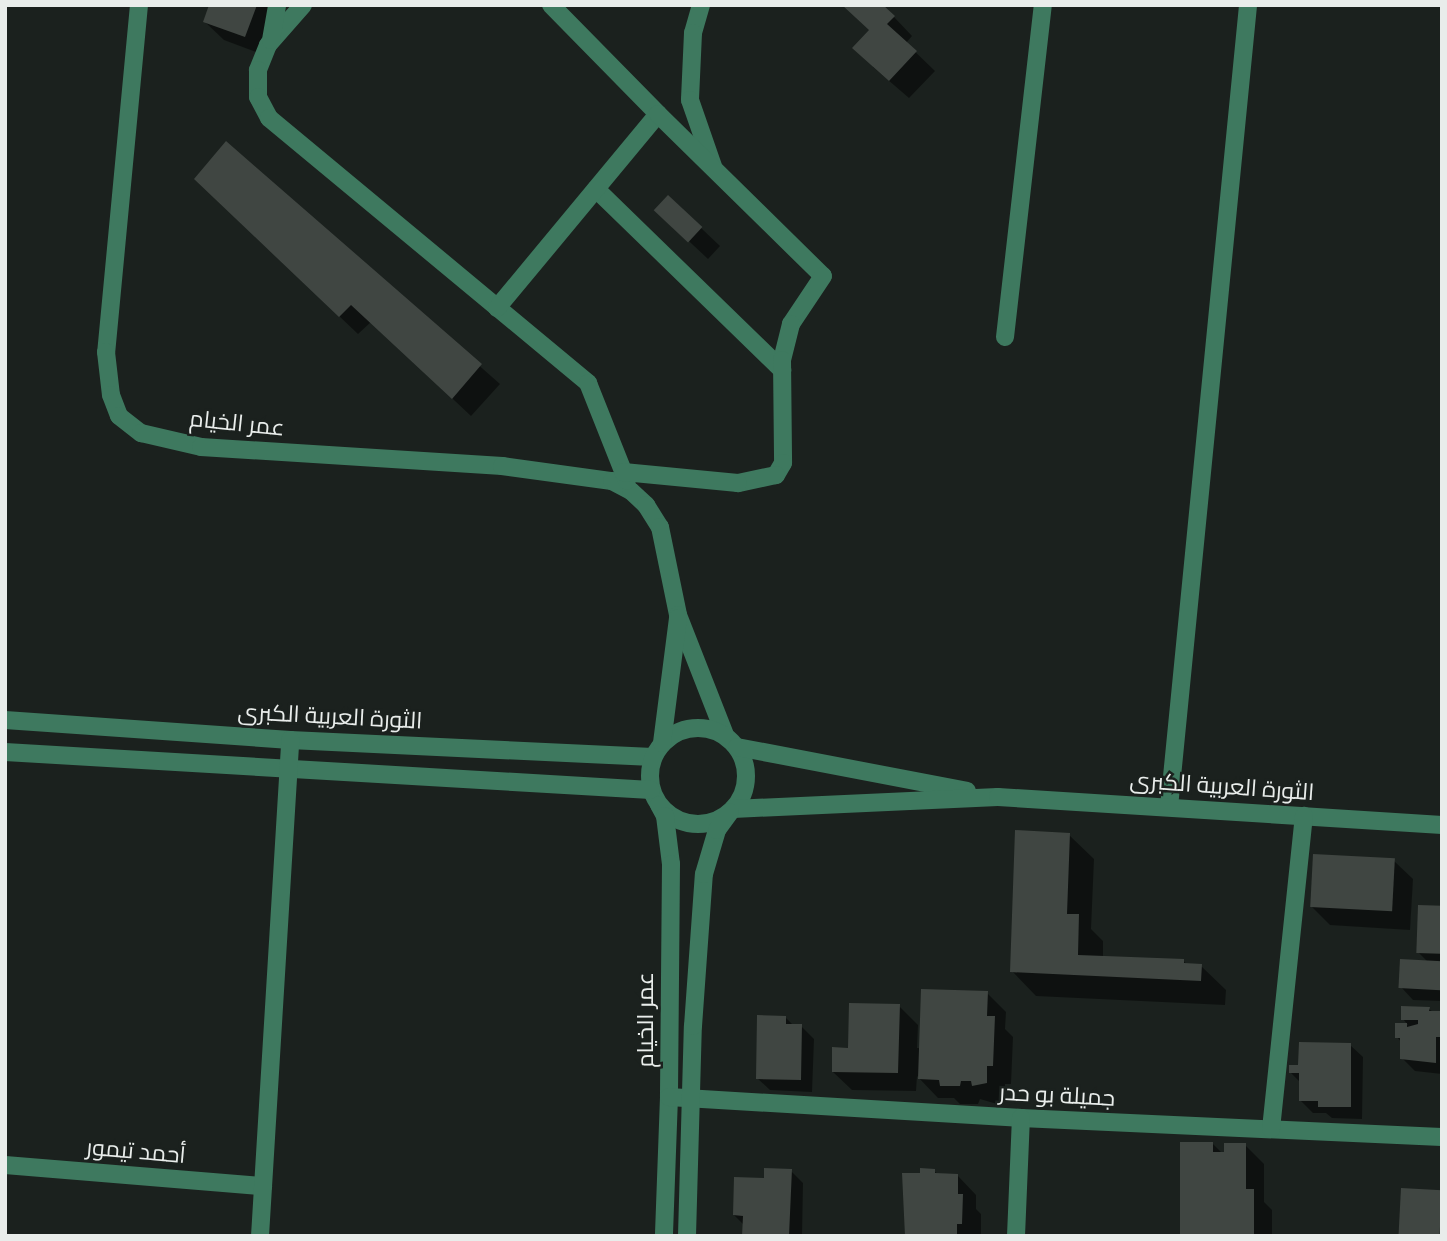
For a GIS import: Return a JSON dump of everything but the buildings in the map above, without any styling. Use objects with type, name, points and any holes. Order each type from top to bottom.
[{"type":"street","name":"عمر الخيام","points":[[139,5],[106,352],[111,395],[119,416],[141,433],[201,447],[502,466],[612,481],[631,491],[646,505],[660,527],[678,615],[731,741]]},
{"type":"street","points":[[277,5],[270,42],[258,70],[258,97],[270,118],[588,383],[631,491]]},
{"type":"street","points":[[270,42],[303,5]]},
{"type":"street","points":[[551,5],[823,276],[791,324],[782,370],[783,463],[776,475],[738,483],[624,472]]},
{"type":"street","points":[[701,5],[693,33],[690,100],[714,170]]},
{"type":"street","points":[[1005,337],[1043,5]]},
{"type":"street","points":[[1169,807],[1248,5]]},
{"type":"street","points":[[497,308],[658,114]]},
{"type":"street","points":[[596,188],[782,370]]},
{"type":"street","name":"عمر الخيام","points":[[658,750],[678,615]]},
{"type":"street","name":"الثورة العربية الكبرى","points":[[5,720],[290,740],[658,750]]},
{"type":"street","points":[[692,728],[709,729],[731,741],[745,762],[747,779],[743,795],[732,811],[720,820],[704,824],[687,823],[671,817],[655,798],[649,774],[658,750],[676,733],[692,728]]},
{"type":"street","points":[[260,1236],[290,740]]},
{"type":"street","name":"الثورة العربية الكبرى","points":[[731,741],[998,797]]},
{"type":"street","points":[[5,751],[287,768],[655,798]]},
{"type":"street","name":"الثورة العربية الكبرى","points":[[732,811],[998,797],[1442,825]]},
{"type":"street","name":"عمر الخيام","points":[[655,798],[665,816],[671,864],[669,1097],[664,1236]]},
{"type":"street","name":"عمر الخيام","points":[[687,1236],[691,1098],[705,864],[717,830],[732,811]]},
{"type":"street","points":[[1271,1129],[1304,816]]},
{"type":"street","name":"جميلة بو حدر","points":[[669,1097],[1021,1118],[1442,1137]]},
{"type":"street","points":[[1016,1236],[1021,1118]]},
{"type":"street","name":"أحمد تيمور","points":[[5,1165],[263,1186]]}]
